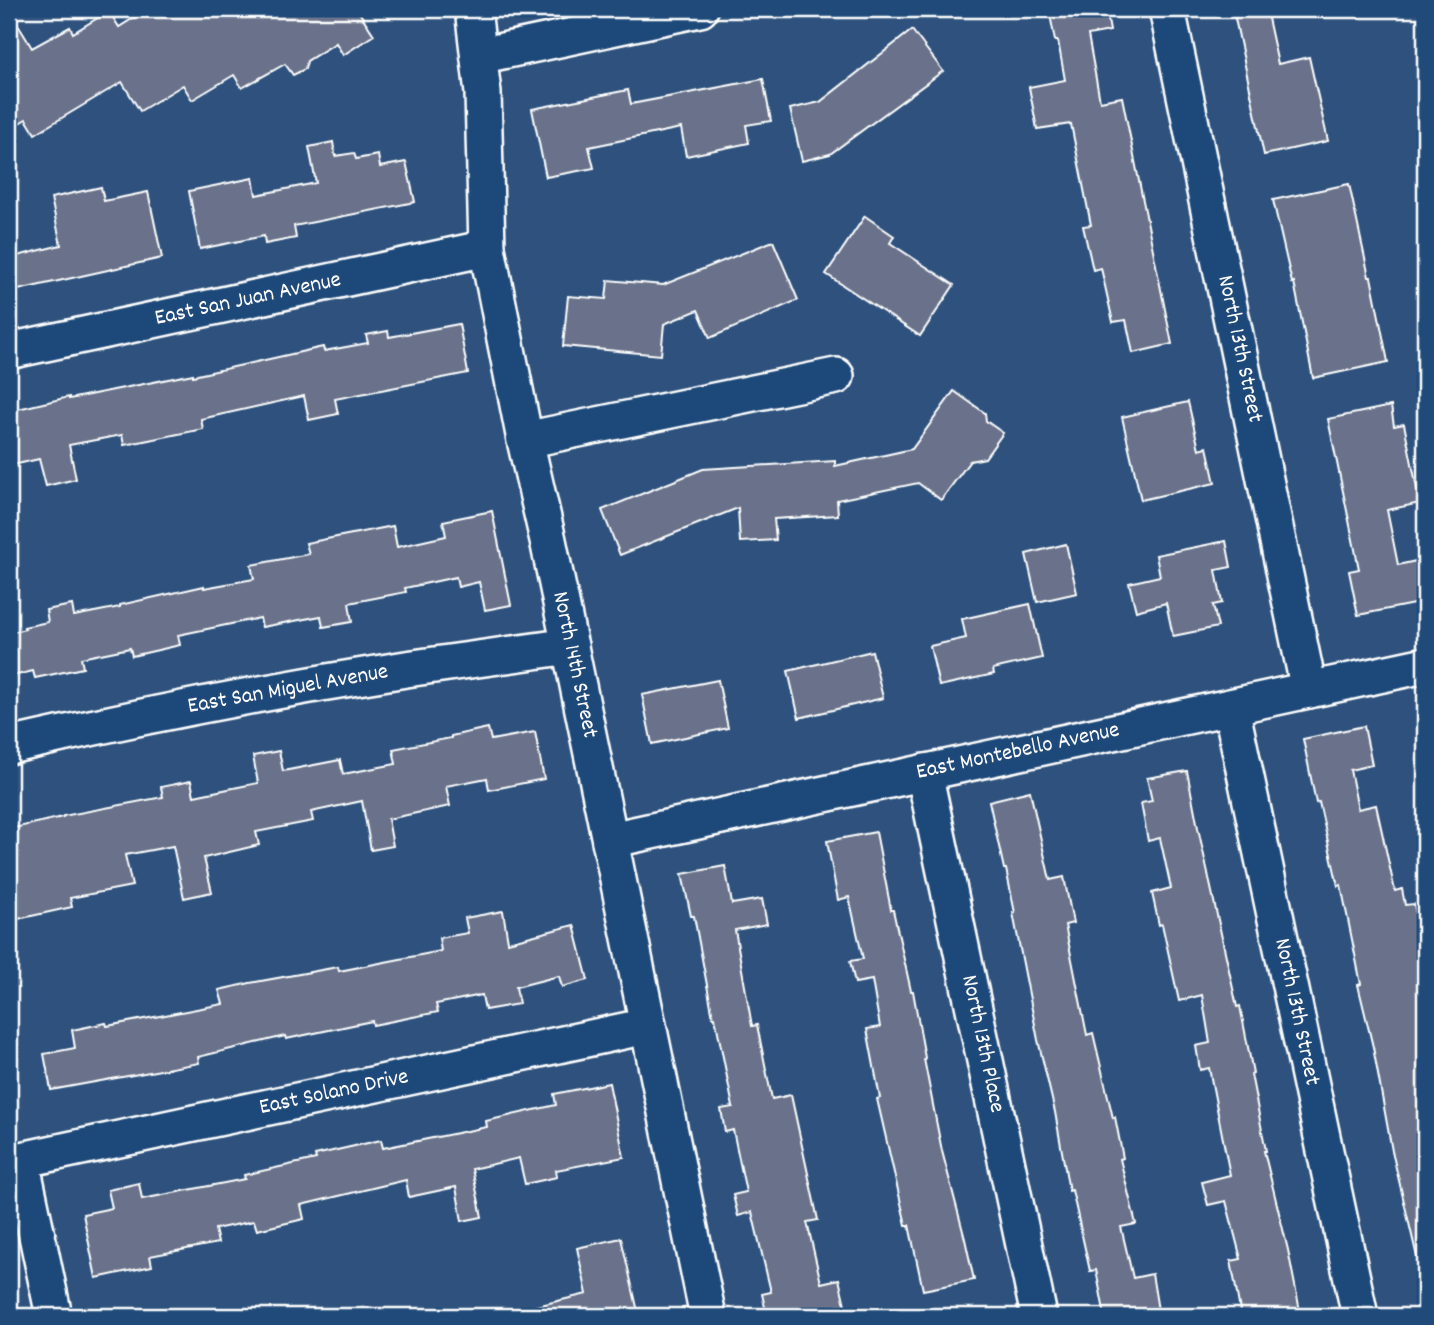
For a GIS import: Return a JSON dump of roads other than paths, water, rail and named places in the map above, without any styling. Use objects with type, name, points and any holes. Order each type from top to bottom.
[{"type":"street","name":"North 14th Street","points":[[473,9],[483,93],[487,248],[708,1316]]},
{"type":"street","points":[[479,56],[700,9]]},
{"type":"street","name":"North 13th Street","points":[[1167,9],[1309,690]]},
{"type":"street","name":"East San Juan Avenue","points":[[9,351],[487,248]]},
{"type":"street","points":[[525,440],[836,376]]},
{"type":"street","name":"East San Miguel Avenue","points":[[9,746],[95,726],[280,691],[405,669],[570,646]]},
{"type":"street","name":"East Montebello Avenue","points":[[610,840],[1425,665]]},
{"type":"street","name":"North 13th Street","points":[[1231,707],[1360,1316]]},
{"type":"street","name":"North 13th Place","points":[[924,772],[1039,1316]]},
{"type":"street","name":"East Solano Drive","points":[[54,1316],[22,1160],[648,1026]]}]
